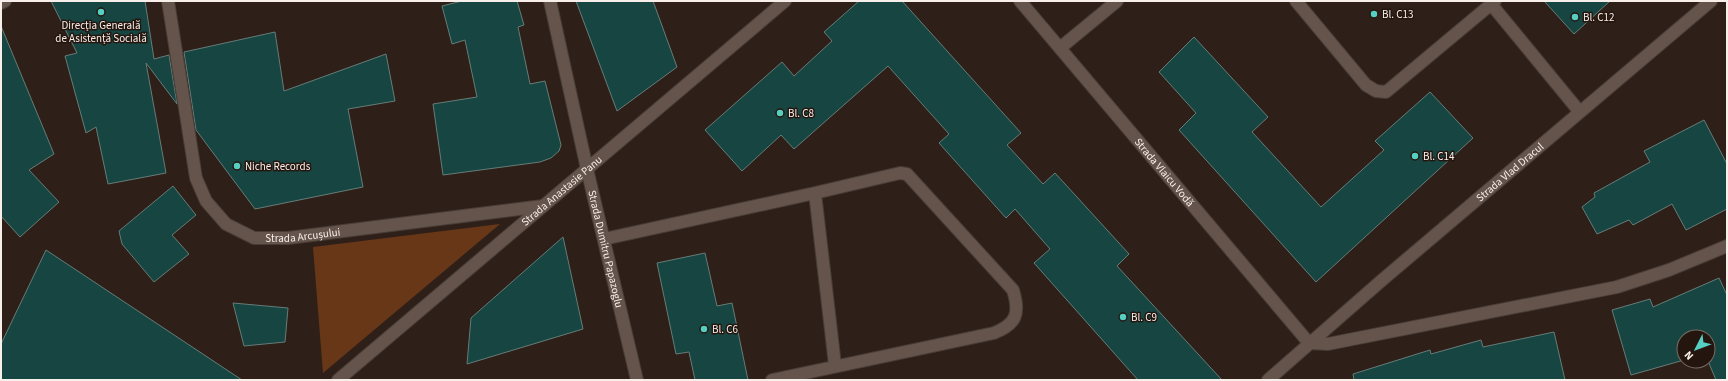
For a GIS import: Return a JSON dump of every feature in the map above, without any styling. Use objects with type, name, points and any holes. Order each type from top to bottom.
[{"type":"street","points":[[1,3],[5,1]]},
{"type":"street","name":"Strada Arcușului","points":[[168,1],[196,178],[206,201],[226,224],[254,238],[288,238],[543,206]]},
{"type":"street","name":"Strada Dumitru Papazoglu","points":[[550,1],[587,169],[637,380]]},
{"type":"street","name":"Strada Anastasie Panu","points":[[338,380],[785,1]]},
{"type":"street","name":"Strada Vlaicu Vodă","points":[[1020,1],[1309,343]]},
{"type":"street","points":[[1060,48],[1117,1]]},
{"type":"street","points":[[1296,1],[1366,85],[1376,91],[1386,92],[1493,3],[1579,111]]},
{"type":"street","name":"Strada Vlad Dracul","points":[[1268,380],[1579,111],[1711,1]]},
{"type":"street","points":[[604,239],[815,193],[900,172],[907,174],[1013,290],[1017,304],[1015,316],[1008,328],[772,380]]},
{"type":"street","points":[[815,193],[835,366]]},
{"type":"street","points":[[1309,343],[1328,344],[1617,287],[1669,270],[1727,246]]},
{"type":"shaded area","points":[[500,224],[323,373],[313,247]]},
{"type":"building","points":[[51,1],[145,1],[154,59],[169,55],[177,104],[146,63],[166,173],[108,184],[96,127],[86,133],[65,56],[77,53]]},
{"type":"building","points":[[462,1],[517,1],[524,25],[518,27],[530,84],[545,81],[561,145],[559,151],[551,158],[540,162],[443,175],[433,104],[477,97],[465,40],[452,44],[442,6]]},
{"type":"building","points":[[576,1],[653,1],[677,67],[617,111]]},
{"type":"building","name":"Bl. C8","points":[[859,1],[902,1],[1021,133],[1007,145],[1043,184],[1055,173],[1129,254],[1117,266],[1222,380],[1138,380],[1034,263],[1050,249],[1015,209],[1006,218],[939,143],[949,134],[888,66],[794,149],[781,135],[742,171],[705,130],[782,62],[794,76],[832,41],[824,32]]},
{"type":"building","name":"Bl. C12","points":[[1544,1],[1610,1],[1574,34]]},
{"type":"building","points":[[1,26],[54,154],[29,170],[59,202],[20,237],[1,216]]},
{"type":"building","points":[[275,32],[284,91],[386,54],[395,101],[348,109],[363,187],[255,209],[196,130],[184,52]]},
{"type":"building","name":"Bl. C14","points":[[1194,37],[1268,117],[1252,132],[1321,207],[1384,150],[1375,141],[1430,92],[1473,138],[1316,282],[1179,130],[1196,113],[1159,72]]},
{"type":"building","points":[[1704,120],[1727,164],[1727,209],[1686,230],[1672,204],[1633,225],[1629,220],[1597,234],[1582,207],[1595,197],[1594,193],[1650,162],[1644,151]]},
{"type":"building","points":[[173,186],[196,215],[172,235],[189,254],[154,282],[122,244],[119,231]]},
{"type":"building","points":[[563,237],[583,329],[467,364],[471,318]]},
{"type":"building","points":[[46,250],[242,380],[1,380],[1,344]]},
{"type":"building","name":"Bl. C6","points":[[705,253],[717,306],[732,303],[748,380],[695,380],[689,352],[676,354],[657,263]]},
{"type":"building","points":[[1719,278],[1727,295],[1727,380],[1716,380],[1711,369],[1716,369],[1716,329],[1676,329],[1676,362],[1631,375],[1612,310],[1650,299],[1653,307]]},
{"type":"building","points":[[233,303],[288,308],[285,342],[244,346]]},
{"type":"building","points":[[1554,332],[1565,380],[1354,380],[1353,374],[1430,350],[1431,354],[1481,340],[1483,347]]},
{"type":"place","name":"Direcția Generală de Asistență Socială","points":[[101,12]]},
{"type":"place","name":"Bl. C13","points":[[1374,14]]},
{"type":"place","name":"Bl. C12","points":[[1575,17]]},
{"type":"place","name":"Bl. C8","points":[[780,113]]},
{"type":"place","name":"Bl. C14","points":[[1415,156]]},
{"type":"place","name":"Niche Records","points":[[237,166]]},
{"type":"place","name":"Bl. C9","points":[[1123,317]]},
{"type":"place","name":"Bl. C6","points":[[704,329]]}]
